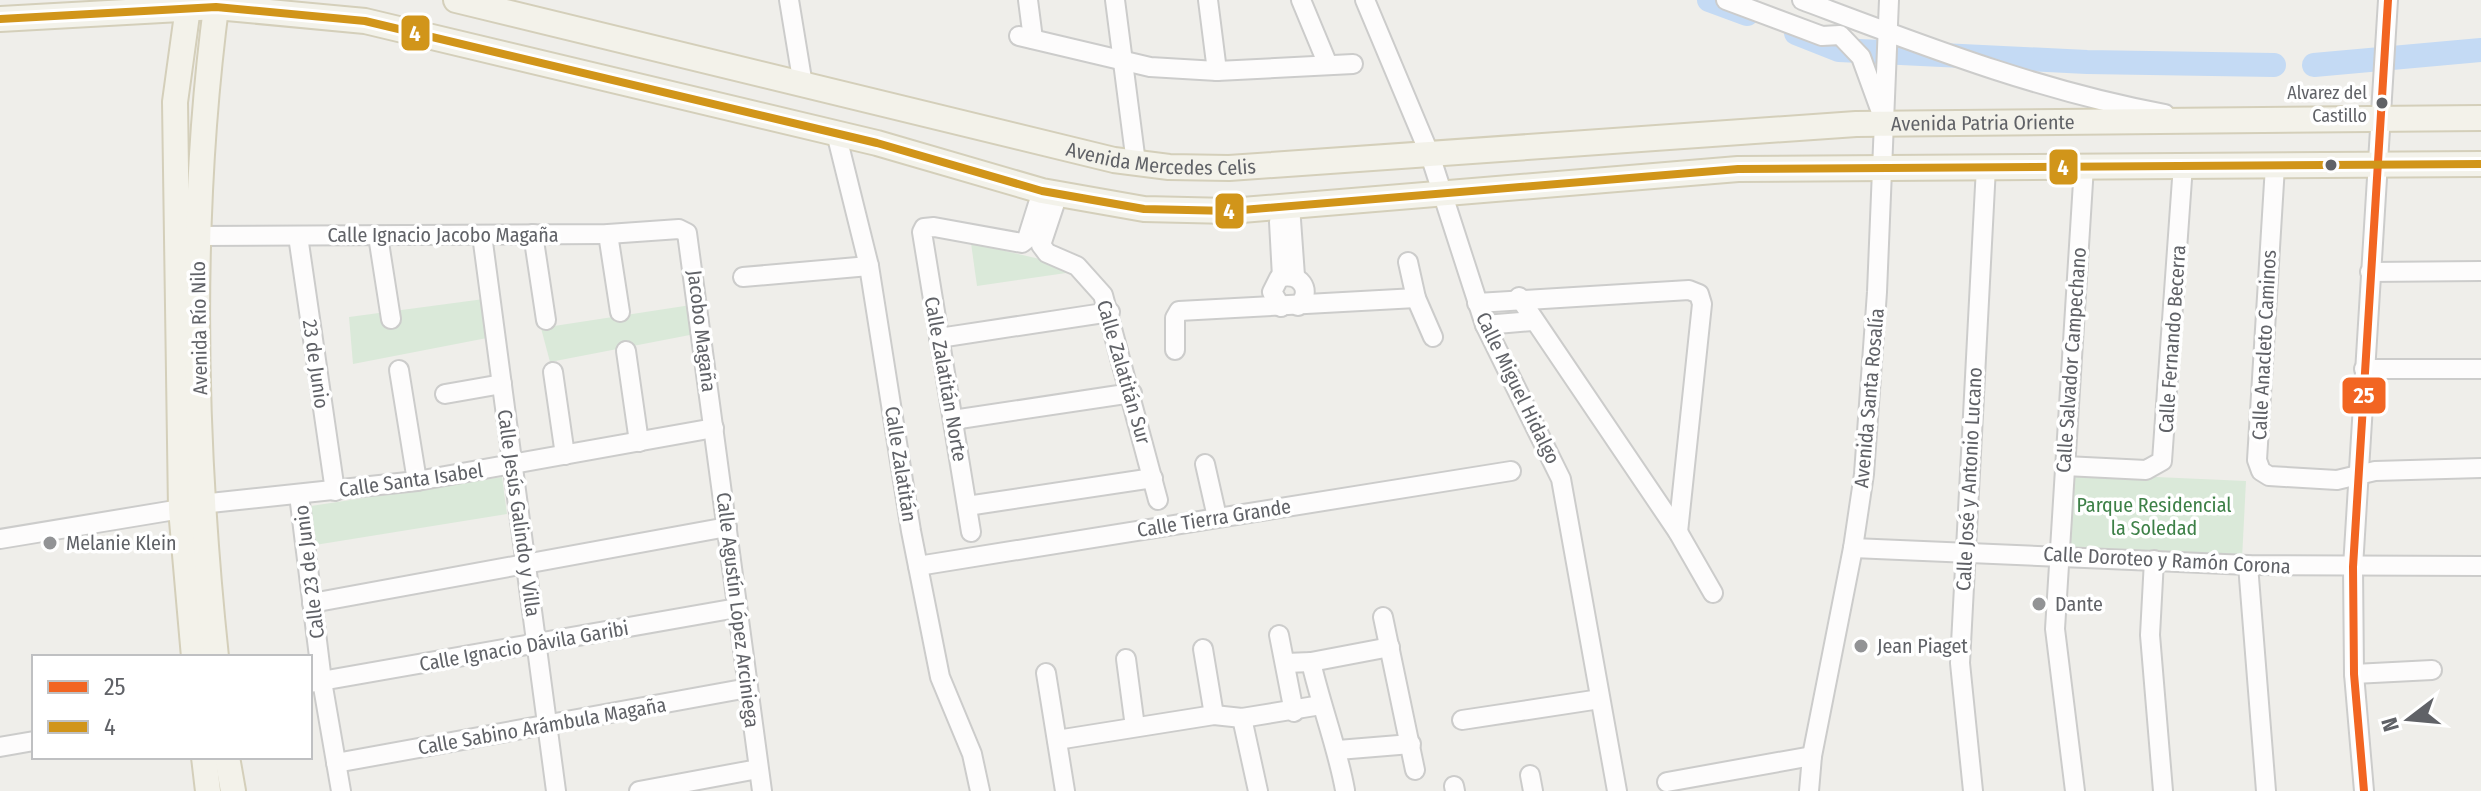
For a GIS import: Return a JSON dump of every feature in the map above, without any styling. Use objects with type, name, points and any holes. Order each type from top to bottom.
[{"type":"main road","name":"Avenida Mercedes Celis","points":[[456,0],[1136,163],[1229,168],[1884,123]]},
{"type":"main road","name":"Avenida Río Nilo","points":[[189,4],[175,102],[194,655]]},
{"type":"main road","points":[[0,19],[216,4],[365,21],[836,133],[1050,192],[1144,209],[1230,211],[1738,169],[2481,164]]},
{"type":"main road","name":"Avenida Río Nilo","points":[[216,4],[202,127],[191,507],[216,655]]},
{"type":"main road","name":"Avenida Patria Oriente","points":[[1884,123],[2481,118]]},
{"type":"main road","points":[[204,759],[208,791]]},
{"type":"main road","points":[[227,759],[233,791]]},
{"type":"street","points":[[789,0],[803,85]]},
{"type":"street","points":[[1028,0],[1026,38],[1150,67],[1217,71],[1353,64]]},
{"type":"street","points":[[1115,0],[1136,163]]},
{"type":"street","points":[[1208,0],[1217,71]]},
{"type":"street","points":[[1301,0],[1328,65]]},
{"type":"street","name":"Calle Miguel Hidalgo","points":[[1365,0],[1430,155],[1485,325],[1561,479],[1581,575],[1617,791]]},
{"type":"street","name":"Avenida Patria Oriente","points":[[1726,0],[1822,36],[1840,35],[1854,47],[1881,93],[1884,123]]},
{"type":"street","name":"Avenida Patria Oriente","points":[[1802,0],[1892,37],[2024,81],[2092,101],[2206,121]]},
{"type":"street","points":[[1881,93],[1892,37],[1889,0]]},
{"type":"street","points":[[2364,791],[2354,674],[2353,567],[2388,0]]},
{"type":"street","name":"Avenida Santa Rosalía","points":[[1809,791],[1812,756],[1853,548],[1870,401],[1884,123]]},
{"type":"street","name":"Calle Zalatitán","points":[[836,133],[869,266],[918,566],[940,677],[972,754],[980,791]]},
{"type":"street","name":"Calle Fernando Becerra","points":[[2065,466],[2146,470],[2162,461],[2183,165]]},
{"type":"street","name":"Calle Salvador Campechano","points":[[2075,791],[2055,629],[2084,166]]},
{"type":"street","name":"Calle Anacleto Caminos","points":[[2275,166],[2259,466],[2269,476],[2337,480],[2375,471],[2481,468]]},
{"type":"street","name":"Calle José y Antonio Lucano","points":[[1973,791],[1960,663],[1986,167]]},
{"type":"street","points":[[1032,244],[1050,192]]},
{"type":"street","points":[[1284,207],[1288,276]]},
{"type":"street","name":"Calle Zalatitán Norte","points":[[971,532],[922,237],[924,228],[1032,244]]},
{"type":"street","name":"Calle Ignacio Jacobo Magaña","points":[[197,236],[608,234],[679,229],[687,233]]},
{"type":"street","name":"Jacobo Magaña","points":[[687,233],[714,428]]},
{"type":"street","points":[[533,234],[546,320]]},
{"type":"street","points":[[608,234],[620,312]]},
{"type":"street","name":"Calle Jesús Galindo y Villa","points":[[482,235],[556,791]]},
{"type":"street","name":"23 de Junio","points":[[298,236],[335,491]]},
{"type":"street","points":[[378,236],[391,319]]},
{"type":"street","name":"Calle Zalatitán Sur","points":[[1032,244],[1091,278],[1110,312],[1158,500]]},
{"type":"street","points":[[1408,262],[1416,298],[1433,337]]},
{"type":"street","points":[[743,277],[869,266]]},
{"type":"street","points":[[2370,272],[2481,271]]},
{"type":"street","points":[[1288,276],[1302,282],[1305,295],[1289,307],[1272,292],[1274,283],[1288,276]]},
{"type":"street","points":[[1477,303],[1519,297],[1689,290],[1699,294],[1702,304],[1678,532]]},
{"type":"street","points":[[1519,297],[1532,321],[1678,532],[1713,593]]},
{"type":"street","points":[[1175,350],[1175,318],[1179,311],[1416,298]]},
{"type":"street","points":[[939,338],[1110,312]]},
{"type":"street","points":[[1485,325],[1532,321]]},
{"type":"street","points":[[626,351],[639,442]]},
{"type":"street","points":[[2364,369],[2481,369]]},
{"type":"street","points":[[399,370],[417,481]]},
{"type":"street","points":[[553,372],[565,455]]},
{"type":"street","points":[[445,394],[502,384]]},
{"type":"street","points":[[953,420],[1132,393]]},
{"type":"street","name":"Calle Santa Isabel","points":[[0,539],[191,507],[417,481],[714,428]]},
{"type":"street","name":"Calle Agustín López Arciniega","points":[[714,428],[762,791]]},
{"type":"street","points":[[1205,464],[1217,517]]},
{"type":"street","name":"Calle Tierra Grande","points":[[918,566],[1511,471]]},
{"type":"street","points":[[967,506],[1153,478]]},
{"type":"street","name":"Calle 23 de Junio","points":[[299,495],[312,603],[316,682],[341,791]]},
{"type":"street","points":[[312,603],[727,527]]},
{"type":"street","name":"Calle Doroteo y Ramón Corona","points":[[1853,548],[2248,565],[2481,566]]},
{"type":"street","points":[[2154,560],[2150,635],[2163,791]]},
{"type":"street","points":[[2248,565],[2266,791]]},
{"type":"street","name":"Calle Ignacio Dávila Garibi","points":[[316,682],[737,608]]},
{"type":"street","points":[[1383,617],[1415,770]]},
{"type":"street","points":[[1279,635],[1294,712]]},
{"type":"street","points":[[1286,663],[1311,662],[1390,647]]},
{"type":"street","points":[[1203,649],[1214,715]]},
{"type":"street","points":[[1126,659],[1135,727]]},
{"type":"street","points":[[1311,662],[1321,705],[1338,750],[1345,790]]},
{"type":"street","points":[[2354,674],[2432,670]]},
{"type":"street","points":[[1046,673],[1065,791]]},
{"type":"street","name":"Calle Sabino Arámbula Magaña","points":[[336,763],[748,688]]},
{"type":"street","points":[[1462,720],[1600,699]]},
{"type":"street","points":[[1057,740],[1214,715],[1242,718],[1294,712],[1321,705]]},
{"type":"street","points":[[1242,718],[1258,791]]},
{"type":"street","points":[[0,747],[32,741]]},
{"type":"street","points":[[1338,750],[1411,744]]},
{"type":"street","points":[[1667,782],[1812,756]]},
{"type":"street","points":[[639,791],[758,769]]},
{"type":"green space","points":[[971,243],[1044,260],[1073,272],[977,286]]},
{"type":"green space","points":[[484,299],[487,338],[353,364],[349,317]]},
{"type":"green space","points":[[691,305],[695,334],[550,362],[541,328]]},
{"type":"green space","name":"Parque Residencial la Soledad","points":[[2066,473],[2246,481],[2242,559],[2063,551]]},
{"type":"green space","points":[[502,477],[507,514],[315,545],[311,506]]},
{"type":"waterway","points":[[1709,0],[1747,14]]},
{"type":"waterway","points":[[1796,33],[1839,50],[2087,62],[2274,65]]},
{"type":"waterway","points":[[2314,65],[2481,50]]},
{"type":"transit line","name":"25","points":[[2364,791],[2354,674],[2353,567],[2388,0]]},
{"type":"transit line","name":"4","points":[[0,19],[216,7],[365,21],[877,143],[1042,191],[1144,209],[1230,211],[1738,169],[2481,164]]},
{"type":"place","name":"Alvarez del Castillo","points":[[2382,103]]},
{"type":"place","name":"Melanie Klein","points":[[50,543]]},
{"type":"place","name":"Dante","points":[[2039,604]]},
{"type":"place","name":"Jean Piaget","points":[[1861,646]]}]
